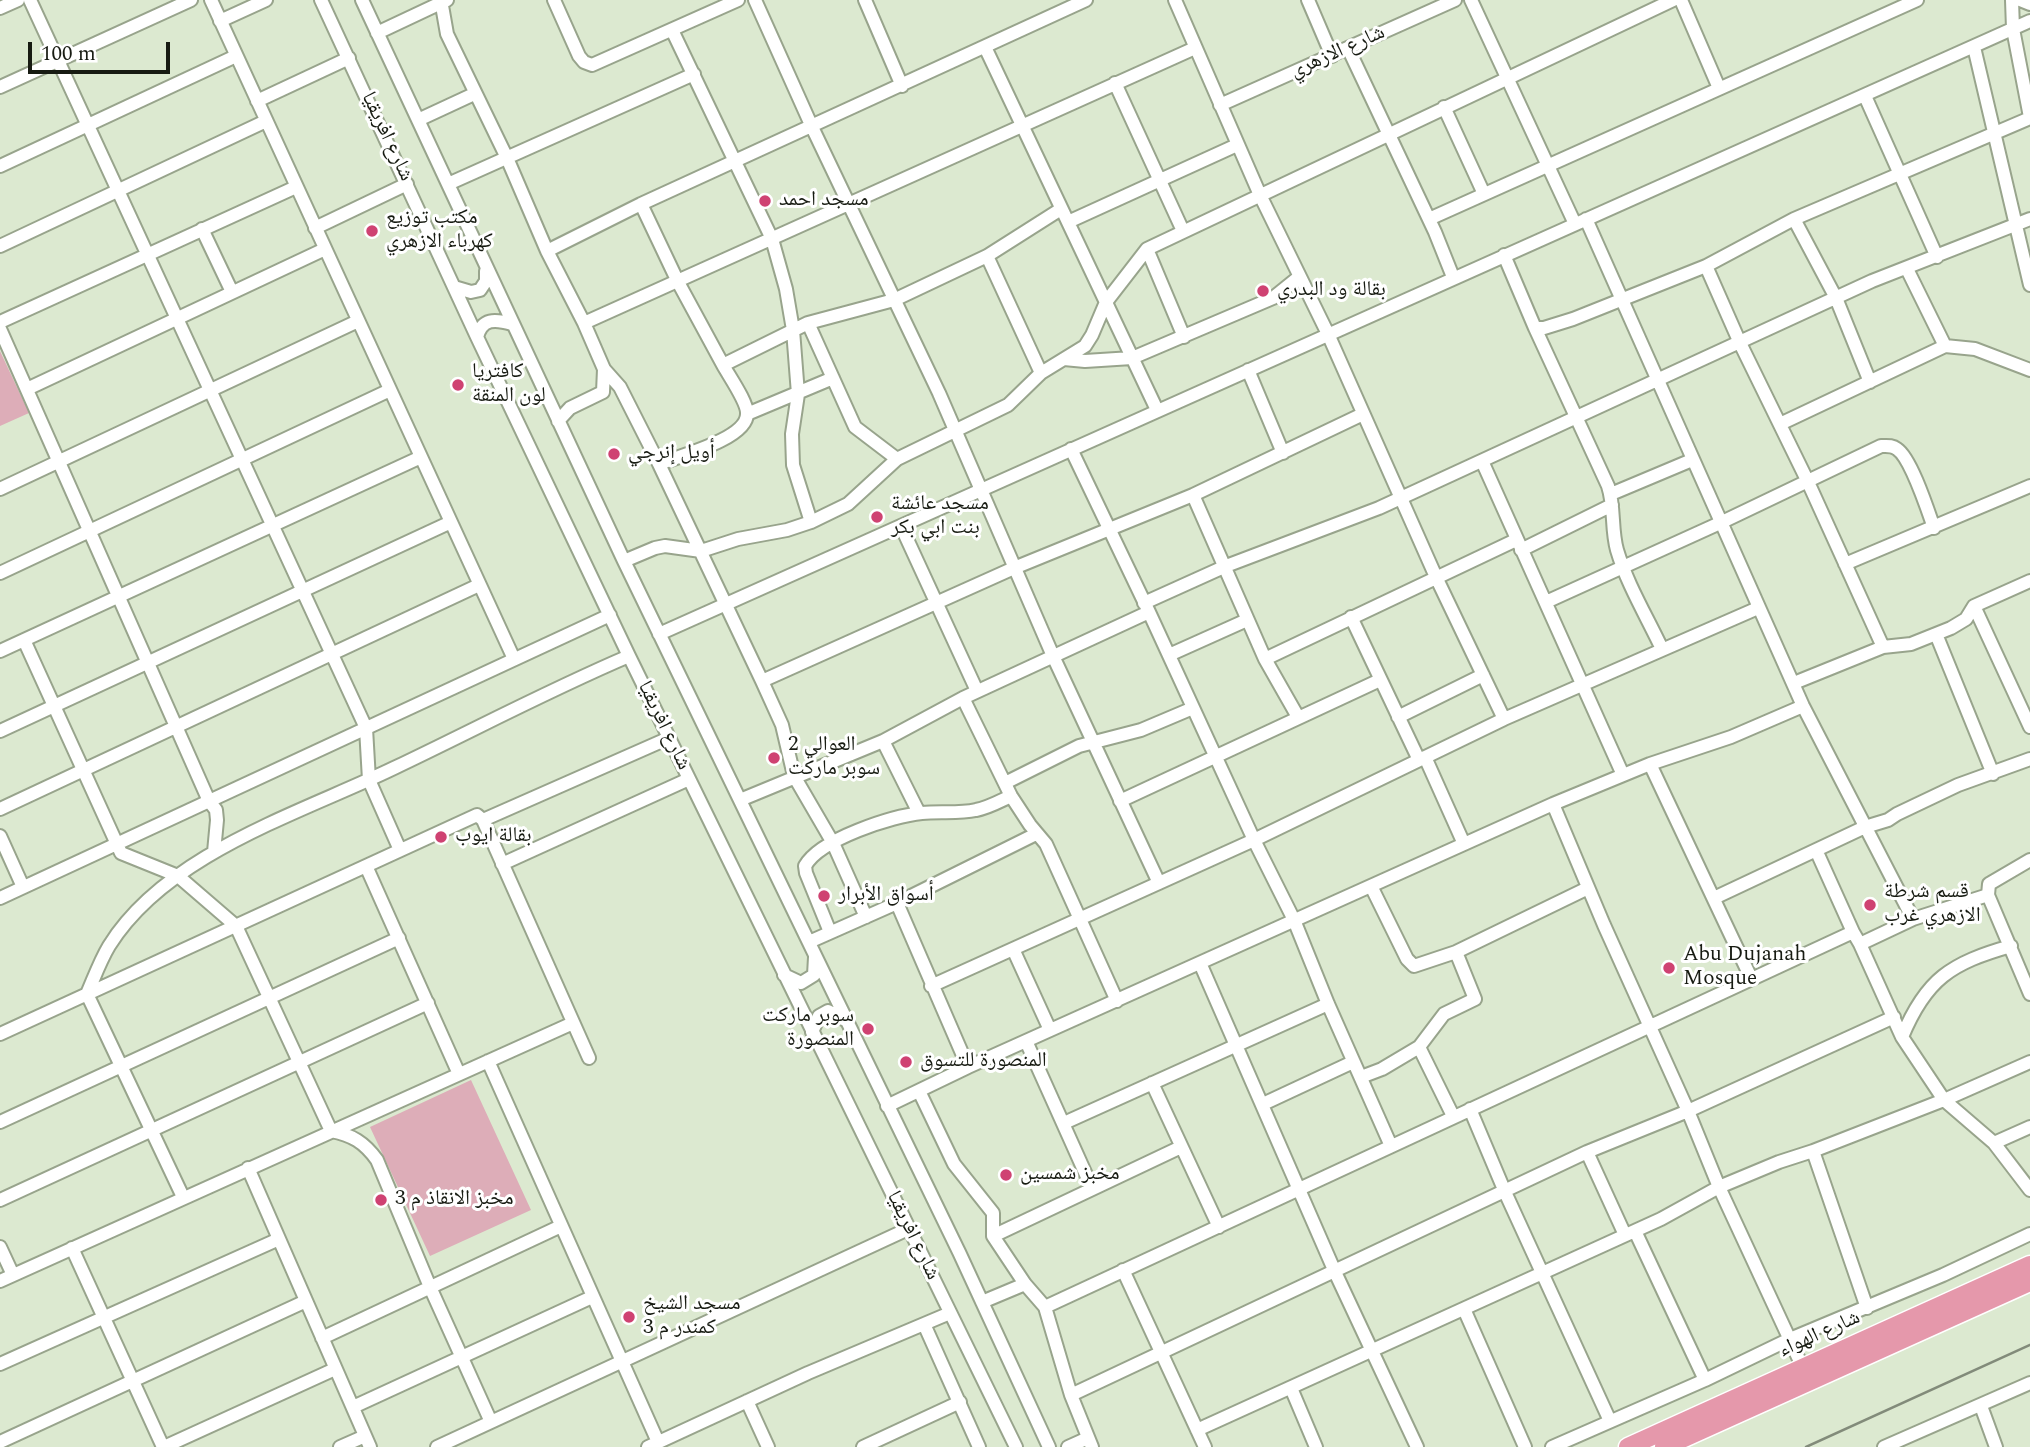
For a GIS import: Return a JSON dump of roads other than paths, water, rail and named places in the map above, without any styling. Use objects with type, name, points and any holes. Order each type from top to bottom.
[{"type":"highway","name":"شارع الهواء","points":[[1628,1447],[2030,1265]]},
{"type":"highway","name":"شارع الهواء","points":[[1664,1447],[2030,1282]]},
{"type":"street","points":[[0,8],[18,0]]},
{"type":"street","points":[[30,0],[366,728],[369,780],[400,850]]},
{"type":"street","points":[[0,87],[191,0]]},
{"type":"street","points":[[211,0],[514,659]]},
{"type":"street","points":[[220,21],[266,0]]},
{"type":"street","name":"شارع افريقيا","points":[[321,0],[629,656],[1016,1447]]},
{"type":"street","name":"شارع افريقيا","points":[[362,0],[624,561],[982,1302],[1049,1447]]},
{"type":"street","points":[[554,0],[579,56],[592,65],[738,0]]},
{"type":"street","points":[[755,0],[939,393],[1053,656],[1159,883]]},
{"type":"street","points":[[865,0],[902,86]]},
{"type":"street","points":[[1175,0],[1237,145],[1328,334],[1436,578],[1503,719]]},
{"type":"street","points":[[1308,0],[1332,56]]},
{"type":"street","name":"شارع الازهري","points":[[1220,105],[1455,0]]},
{"type":"street","points":[[1471,0],[1549,165],[1624,299],[1692,460],[1803,706],[1913,919]]},
{"type":"street","points":[[624,561],[660,546],[701,551],[811,522],[848,504],[897,459],[1008,405],[1041,373],[1085,346],[1105,302],[1147,248],[1673,0]]},
{"type":"street","points":[[1681,0],[1719,88]]},
{"type":"street","points":[[1429,219],[1917,0]]},
{"type":"street","points":[[1535,328],[1556,324],[1624,299],[1706,265],[1794,219],[2030,117],[2013,29],[2012,0]]},
{"type":"street","points":[[2020,0],[2030,4]]},
{"type":"street","points":[[377,33],[444,1],[447,33],[474,94],[604,369],[620,387],[701,551],[782,726],[794,776],[833,843],[866,917]]},
{"type":"street","points":[[547,251],[736,160],[902,86],[1081,1]]},
{"type":"street","points":[[659,634],[2030,21]]},
{"type":"street","points":[[672,30],[772,239],[786,289],[793,330],[798,394],[792,434],[793,465],[811,522]]},
{"type":"street","points":[[985,47],[1157,410]]},
{"type":"street","points":[[1974,47],[2030,285]]},
{"type":"street","points":[[584,323],[1195,48]]},
{"type":"street","points":[[1348,48],[1429,219],[1453,277]]},
{"type":"street","points":[[0,166],[236,56]]},
{"type":"street","points":[[257,101],[349,58]]},
{"type":"street","points":[[448,184],[694,74]]},
{"type":"street","points":[[1115,83],[1183,231]]},
{"type":"street","points":[[418,120],[474,94]]},
{"type":"street","points":[[1865,96],[1937,257]]},
{"type":"street","points":[[1444,107],[1484,194]]},
{"type":"street","points":[[0,246],[266,121]]},
{"type":"street","points":[[1068,222],[1237,145]]},
{"type":"street","points":[[315,228],[407,184]]},
{"type":"street","points":[[0,322],[296,187]]},
{"type":"street","points":[[641,205],[747,414]]},
{"type":"street","points":[[723,365],[808,323],[894,300],[987,256],[1061,209]]},
{"type":"street","points":[[1794,219],[1836,298],[1870,382]]},
{"type":"street","points":[[740,800],[883,741],[1226,566],[1379,508],[1872,281],[2030,219]]},
{"type":"street","points":[[202,229],[232,292]]},
{"type":"street","points":[[27,389],[325,248]]},
{"type":"street","points":[[1147,248],[1184,337]]},
{"type":"street","points":[[1504,255],[1577,415],[1611,499],[1614,537],[1622,567],[1662,649]]},
{"type":"street","points":[[987,256],[1041,373]]},
{"type":"street","points":[[1706,265],[1883,646]]},
{"type":"street","points":[[1907,269],[1945,346]]},
{"type":"street","points":[[454,287],[471,292],[480,290],[486,281],[486,270]]},
{"type":"street","points":[[1064,359],[1085,361],[1132,358],[1273,299],[1299,277]]},
{"type":"street","points":[[477,337],[481,327],[488,322],[497,320],[512,324]]},
{"type":"street","points":[[0,489],[358,321]]},
{"type":"street","points":[[808,323],[855,427],[897,459]]},
{"type":"street","points":[[0,329],[209,801],[216,810],[214,852]]},
{"type":"street","points":[[1780,424],[1945,346],[1975,349],[2030,370]]},
{"type":"street","points":[[558,421],[570,408],[603,392],[604,369]]},
{"type":"street","points":[[1248,370],[1283,453]]},
{"type":"street","points":[[659,464],[729,438],[742,426],[747,414],[833,379]]},
{"type":"street","points":[[0,573],[390,390]]},
{"type":"street","points":[[762,681],[1014,568],[1193,495],[1363,414]]},
{"type":"street","points":[[1546,602],[1881,446],[1899,450],[1906,460],[1934,527]]},
{"type":"street","points":[[1071,449],[1294,920],[1391,1146]]},
{"type":"street","points":[[0,651],[421,457]]},
{"type":"street","points":[[1265,659],[1436,578],[1518,545],[1692,460]]},
{"type":"street","points":[[1482,461],[1623,775]]},
{"type":"street","points":[[1845,564],[2030,486]]},
{"type":"street","points":[[1193,495],[1265,659],[1298,718]]},
{"type":"street","points":[[0,731],[451,522]]},
{"type":"street","points":[[901,526],[977,691]]},
{"type":"street","points":[[1794,683],[1883,646],[1910,644],[1936,634],[1966,619],[1974,606],[2030,582]]},
{"type":"street","points":[[0,809],[479,585]]},
{"type":"street","points":[[1974,606],[2030,727]]},
{"type":"street","points":[[931,986],[1254,840],[1503,719],[1758,608]]},
{"type":"street","points":[[0,898],[610,615]]},
{"type":"street","points":[[1351,617],[1398,717],[1464,844]]},
{"type":"street","points":[[1169,655],[1247,620]]},
{"type":"street","points":[[1936,634],[1993,774]]},
{"type":"street","points":[[24,640],[121,853],[178,876],[236,926],[331,1131],[356,1138],[370,1149],[377,1160],[491,1422]]},
{"type":"street","points":[[183,1197],[87,994],[103,957],[119,932],[147,902],[178,876],[249,833],[369,780],[629,656]]},
{"type":"street","points":[[1398,717],[1483,675]]},
{"type":"street","points":[[1120,801],[1380,680]]},
{"type":"street","points":[[963,698],[1011,796],[1046,844],[1117,1001]]},
{"type":"street","points":[[887,1106],[1553,804],[1650,764],[1731,737],[1803,706]]},
{"type":"street","points":[[1005,783],[1072,749],[1141,730],[1193,708]]},
{"type":"street","points":[[484,820],[669,738]]},
{"type":"street","points":[[883,741],[919,813]]},
{"type":"street","points":[[1714,898],[1865,827],[1888,820],[1958,785],[2030,759]]},
{"type":"street","points":[[1650,764],[1751,978]]},
{"type":"street","points":[[502,863],[689,779]]},
{"type":"street","points":[[830,932],[805,866],[809,859],[865,827],[919,813],[977,810],[1011,796]]},
{"type":"street","points":[[1553,804],[1719,1187],[1802,1368]]},
{"type":"street","points":[[0,1034],[477,815],[484,820],[589,1058]]},
{"type":"street","points":[[809,942],[897,904],[1037,834]]},
{"type":"street","points":[[0,836],[23,887]]},
{"type":"street","points":[[1816,850],[1902,1037],[1944,1100],[1994,1143],[2030,1190]]},
{"type":"street","points":[[2030,860],[1989,884],[1988,895],[2030,994]]},
{"type":"street","points":[[366,866],[459,1074]]},
{"type":"street","points":[[1371,886],[1411,965],[1457,952],[1588,888]]},
{"type":"street","points":[[1860,944],[1913,919],[1988,895]]},
{"type":"street","points":[[897,904],[968,1067]]},
{"type":"street","points":[[1045,1307],[1853,932]]},
{"type":"street","points":[[0,1122],[399,938]]},
{"type":"street","points":[[1902,1037],[1919,1001],[1939,979],[1970,960],[2011,946]]},
{"type":"street","points":[[1013,949],[1050,1030]]},
{"type":"street","points":[[1361,1077],[1382,1069],[1419,1048],[1444,1014],[1475,999],[1457,952]]},
{"type":"street","points":[[784,975],[801,983],[809,980],[815,971],[815,956]]},
{"type":"street","points":[[2017,961],[2030,956]]},
{"type":"street","points":[[1200,963],[1335,1272],[1418,1447]]},
{"type":"street","points":[[0,1200],[428,1003]]},
{"type":"street","points":[[1064,1123],[1328,1004]]},
{"type":"street","points":[[812,1032],[819,1016],[828,1012],[847,1021]]},
{"type":"street","points":[[1072,1395],[1587,1152],[1688,1111],[1894,1017]]},
{"type":"street","points":[[0,1281],[573,1023]]},
{"type":"street","points":[[1026,1041],[1092,1188]]},
{"type":"street","points":[[1419,1048],[1453,1116]]},
{"type":"street","points":[[488,1061],[621,1362],[653,1445],[950,1313]]},
{"type":"street","points":[[1263,1104],[1353,1062]]},
{"type":"street","points":[[1198,1430],[1630,1233],[1719,1187],[1944,1100],[2030,1062]]},
{"type":"street","points":[[1152,1083],[1219,1227]]},
{"type":"street","points":[[919,1091],[954,1164],[993,1213],[993,1236],[1025,1284],[1045,1307],[1072,1395],[1090,1442],[1068,1447]]},
{"type":"street","points":[[1470,1109],[1610,1422]]},
{"type":"street","points":[[1994,1143],[2030,1127]]},
{"type":"street","points":[[993,1236],[1181,1147]]},
{"type":"street","points":[[1813,1151],[1867,1308]]},
{"type":"street","points":[[1587,1152],[1705,1380]]},
{"type":"street","points":[[248,1168],[368,1442],[340,1447]]},
{"type":"street","points":[[322,1338],[561,1226]]},
{"type":"street","points":[[437,1447],[908,1229]]},
{"type":"street","points":[[1552,1447],[2030,1234]]},
{"type":"street","points":[[0,1364],[279,1239]]},
{"type":"street","points":[[0,1247],[13,1275]]},
{"type":"street","points":[[72,1248],[164,1447],[335,1369]]},
{"type":"street","points":[[1123,1270],[1205,1447]]},
{"type":"street","points":[[982,1302],[1025,1284]]},
{"type":"street","points":[[353,1407],[592,1297]]},
{"type":"street","points":[[0,1442],[306,1301]]},
{"type":"street","points":[[1464,1309],[1525,1447]]},
{"type":"street","points":[[924,1324],[979,1447]]},
{"type":"street","points":[[1884,1447],[2030,1383]]},
{"type":"street","points":[[1291,1388],[1316,1447]]},
{"type":"street","points":[[747,1401],[768,1447]]},
{"type":"street","points":[[863,1447],[960,1402]]},
{"type":"street","points":[[1981,1406],[1996,1447]]},
{"type":"railway","points":[[1806,1447],[2030,1345]]},
{"type":"place","name":"مسجد احمد","points":[[765,201]]},
{"type":"place","name":"مكتب توزيع كهرباء الازهري","points":[[372,231]]},
{"type":"place","name":"بقالة ود البدري","points":[[1263,291]]},
{"type":"place","name":"كافتريا لون المنقة","points":[[458,385]]},
{"type":"place","name":"أويل إنرجي","points":[[614,454]]},
{"type":"place","name":"مسجد عائشة بنت ابي بكر","points":[[877,517]]},
{"type":"place","name":"العوالي 2 سوبر ماركت","points":[[774,758]]},
{"type":"place","name":"بقالة ايوب","points":[[441,837]]},
{"type":"place","name":"أسواق الأبرار","points":[[824,896]]},
{"type":"place","name":"قسم شرطة الازهري غرب","points":[[1870,905]]},
{"type":"place","name":"Abu Dujanah Mosque","points":[[1669,968]]},
{"type":"place","name":"سوبر ماركت المنصورة","points":[[868,1029]]},
{"type":"place","name":"المنصورة للتسوق","points":[[906,1062]]},
{"type":"place","name":"مخبز شمسين","points":[[1006,1175]]},
{"type":"place","name":"مخبز الانقاذ م 3","points":[[381,1200]]},
{"type":"place","name":"مسجد الشيخ كمندر م 3","points":[[629,1317]]}]
